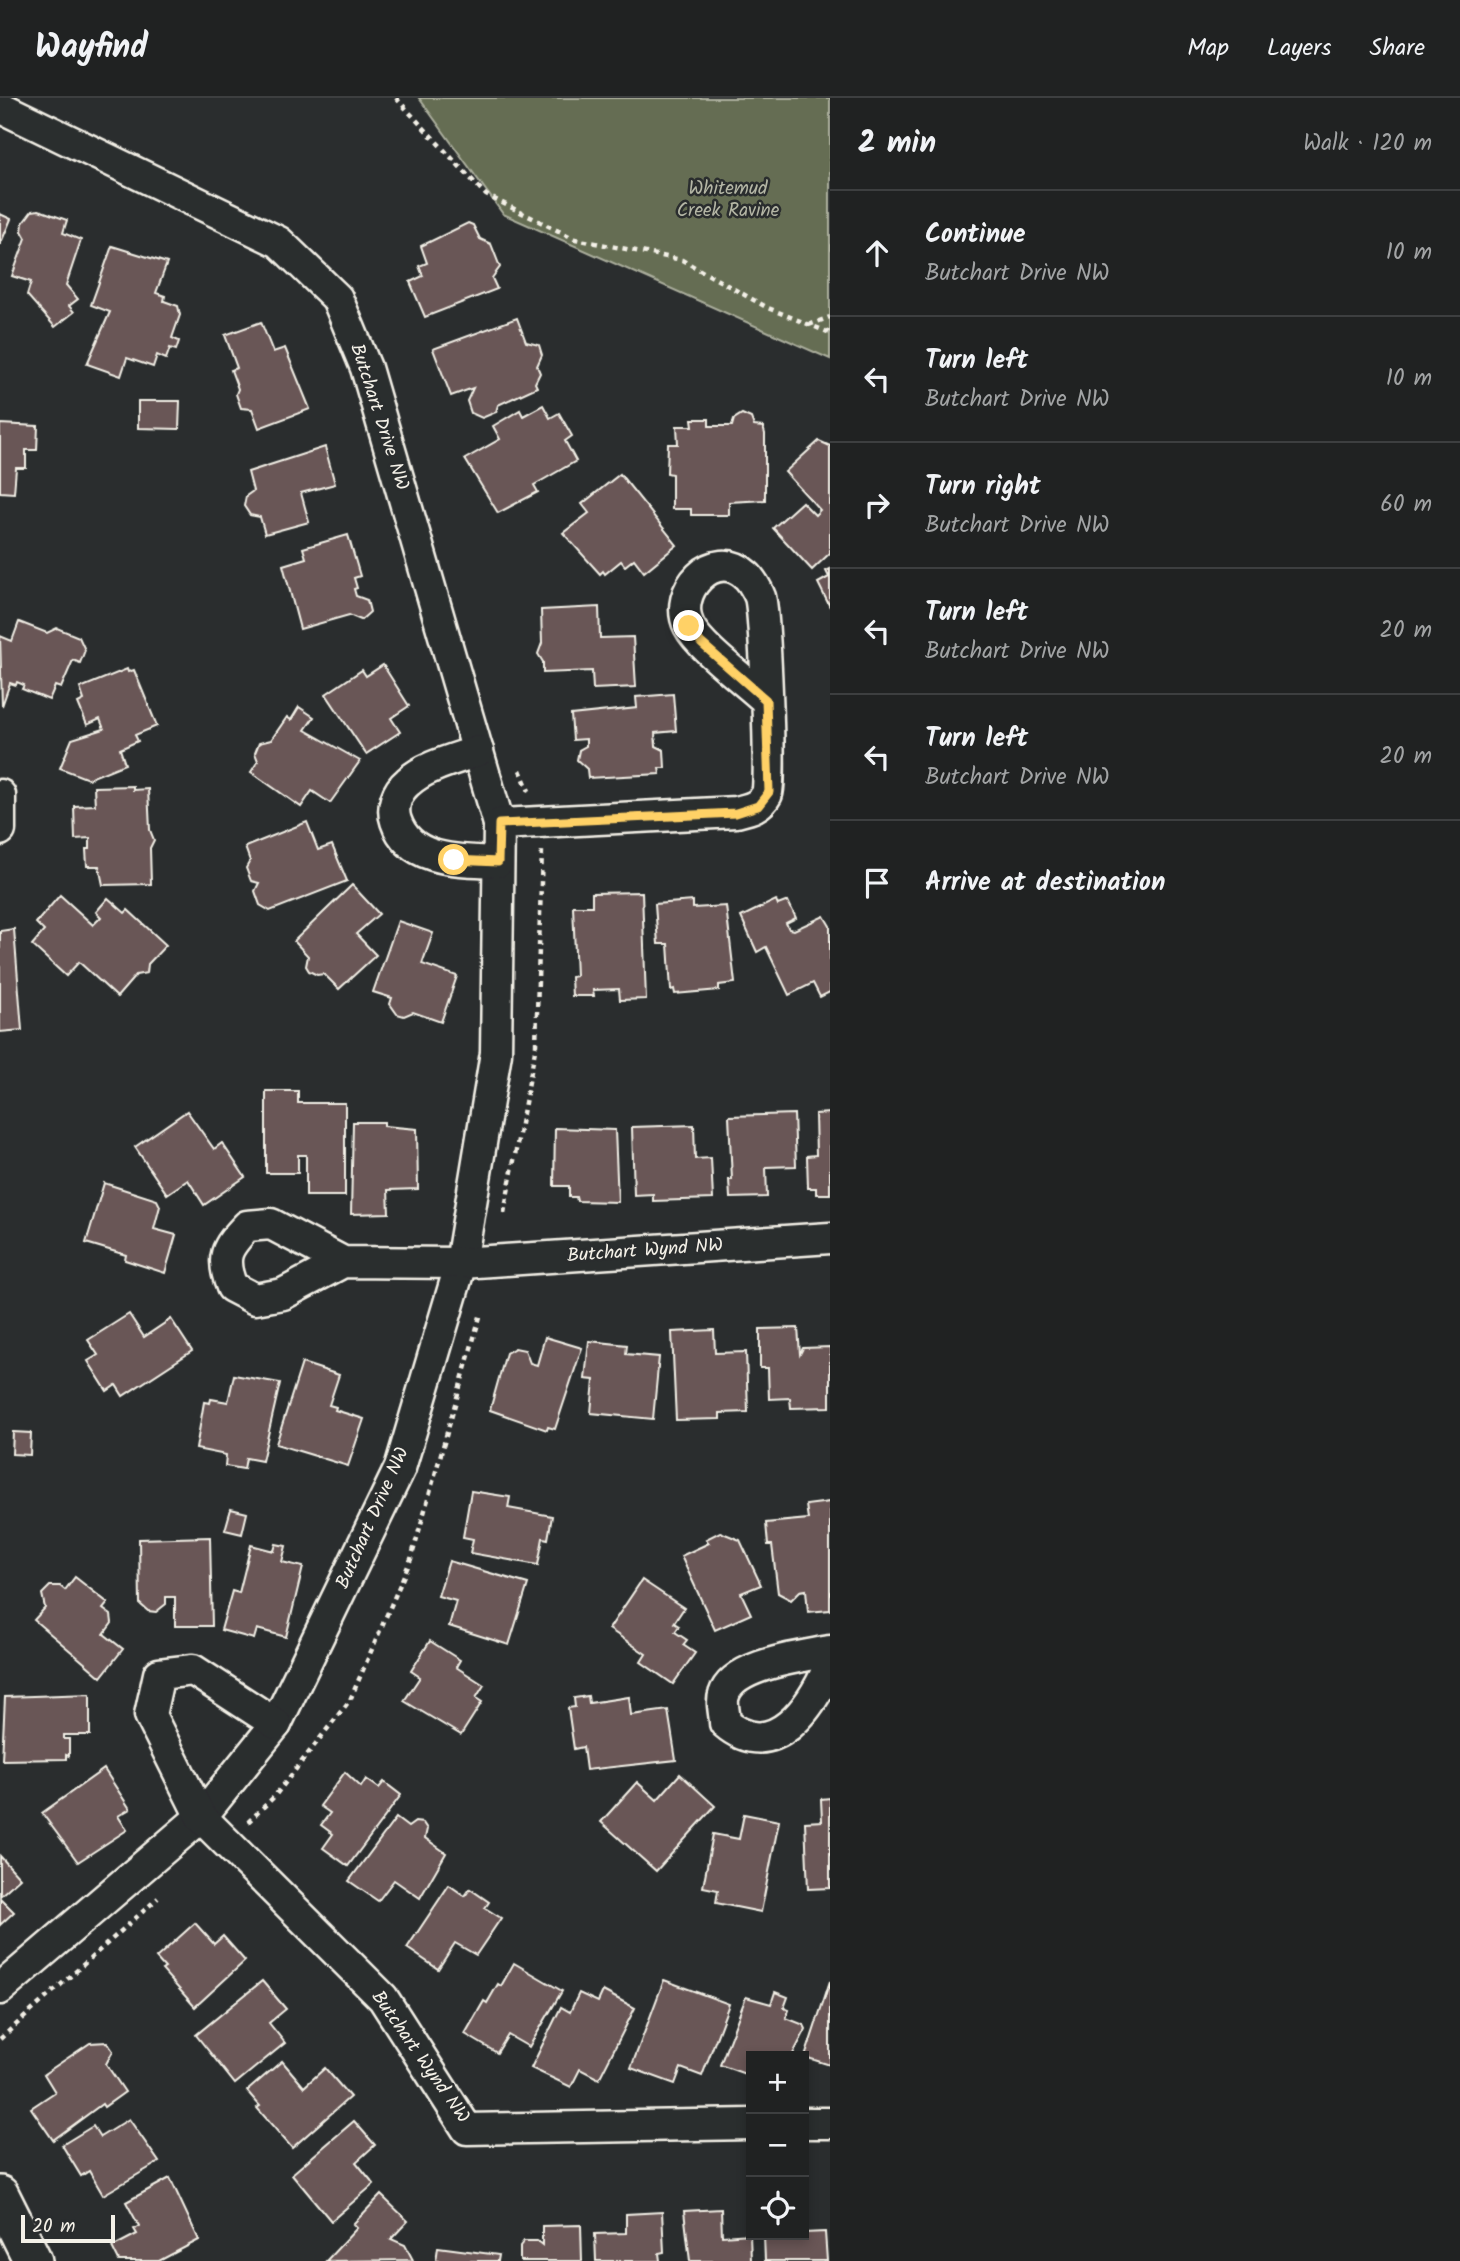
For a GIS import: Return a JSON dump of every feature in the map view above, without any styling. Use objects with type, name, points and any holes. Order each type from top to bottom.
[{"type":"street","name":"Butchart Drive NW","points":[[0,107],[279,242],[337,298],[366,368],[499,824],[496,1053],[461,1263],[400,1468],[276,1724],[201,1817],[0,1989]]},
{"type":"street","points":[[499,824],[736,813],[758,806],[769,792],[766,700]]},
{"type":"street","points":[[478,751],[409,780],[397,795],[394,815],[400,833],[416,850],[454,860],[498,862]]},
{"type":"street","points":[[0,795],[0,830]]},
{"type":"street","name":"Butchart Wynd NW","points":[[461,1263],[830,1238]]},
{"type":"street","points":[[343,1262],[461,1263]]},
{"type":"street","points":[[830,1651],[752,1669],[732,1679],[723,1697],[725,1723],[740,1735],[764,1737],[788,1728],[819,1690],[830,1665]]},
{"type":"street","points":[[201,1817],[150,1715],[159,1674],[193,1671],[276,1724]]},
{"type":"street","name":"Butchart Wynd NW","points":[[201,1817],[383,1998],[467,2129],[746,2124]]},
{"type":"street","points":[[809,2123],[830,2123]]},
{"type":"street","points":[[0,2195],[33,2261]]},
{"type":"path","points":[[396,98],[486,195],[575,239],[682,260],[768,309],[830,333]]},
{"type":"path","points":[[809,325],[830,317]]},
{"type":"green space","name":"Whitemud Creek Ravine","points":[[419,98],[830,98],[830,359],[503,214]]},
{"type":"building","points":[[39,210],[67,220],[63,233],[81,240],[66,285],[78,299],[69,306],[74,312],[55,327],[27,295],[31,282],[12,276],[26,238],[22,231],[23,223],[32,211]]},
{"type":"building","points":[[0,214],[11,219],[0,245]]},
{"type":"building","points":[[468,223],[473,225],[480,239],[491,244],[500,267],[492,278],[497,289],[425,317],[410,282],[423,276],[419,266],[427,263],[421,246]]},
{"type":"building","points":[[112,246],[167,263],[156,293],[165,296],[164,301],[178,306],[180,315],[172,338],[179,341],[176,350],[170,348],[166,359],[157,355],[153,367],[127,358],[121,376],[87,364],[110,312],[91,305]]},
{"type":"building","points":[[517,318],[526,342],[539,345],[542,355],[537,366],[540,373],[535,383],[537,387],[498,405],[496,412],[482,418],[471,413],[467,401],[473,388],[451,396],[433,349]]},
{"type":"building","points":[[261,322],[273,352],[285,348],[310,409],[259,428],[252,409],[241,408],[231,370],[237,368],[225,335]]},
{"type":"building","points":[[138,401],[180,401],[179,429],[138,428]]},
{"type":"building","points":[[543,405],[550,418],[559,413],[572,436],[565,441],[576,461],[534,485],[538,492],[498,513],[465,459],[500,439],[493,426],[520,410],[523,416]]},
{"type":"building","points":[[742,414],[751,418],[754,426],[763,427],[765,434],[765,500],[729,502],[729,515],[691,515],[691,509],[672,509],[672,474],[667,473],[668,444],[678,444],[677,426],[693,426],[692,419],[709,419],[709,426],[732,426],[734,419]]},
{"type":"building","points":[[0,424],[38,426],[37,450],[26,450],[26,468],[16,468],[14,493],[0,492]]},
{"type":"building","points":[[819,441],[830,446],[830,553],[812,570],[773,528],[802,502],[815,515],[820,510],[785,472]]},
{"type":"building","points":[[325,447],[335,484],[301,493],[309,522],[265,534],[260,517],[250,515],[244,506],[246,496],[253,491],[248,472]]},
{"type":"building","points":[[620,474],[677,545],[644,572],[634,559],[625,566],[621,561],[605,574],[603,571],[600,574],[563,533],[589,513],[582,504]]},
{"type":"building","points":[[348,535],[360,576],[354,578],[356,596],[367,600],[370,612],[361,620],[349,615],[300,629],[283,565],[306,558],[303,548]]},
{"type":"building","points":[[830,569],[830,607],[818,583],[829,577],[826,571]]},
{"type":"building","points":[[599,607],[600,638],[633,637],[636,687],[593,689],[592,671],[543,673],[543,662],[538,654],[542,643],[541,610]]},
{"type":"building","points":[[19,622],[47,633],[57,628],[79,637],[85,650],[80,663],[73,660],[61,688],[55,686],[49,700],[22,689],[24,685],[17,682],[16,685],[10,683],[2,706],[0,636],[12,641]]},
{"type":"building","points":[[383,665],[409,706],[391,718],[400,732],[366,754],[326,694],[362,670],[366,676]]},
{"type":"building","points":[[127,669],[128,672],[134,670],[157,726],[135,735],[138,741],[120,749],[125,764],[88,779],[60,768],[72,739],[104,729],[100,719],[87,725],[78,703],[84,700],[80,688]]},
{"type":"building","points":[[673,694],[676,731],[655,733],[656,746],[664,750],[665,768],[659,768],[660,774],[588,778],[587,769],[577,760],[579,750],[586,746],[586,739],[573,740],[571,715],[637,708],[636,697]]},
{"type":"building","points":[[299,707],[314,717],[305,730],[360,761],[330,803],[312,791],[301,807],[251,772],[258,761],[255,753],[259,743],[271,740],[287,717],[291,720]]},
{"type":"building","points":[[133,786],[133,790],[148,789],[150,830],[154,840],[150,848],[151,884],[103,885],[99,866],[87,866],[86,849],[90,849],[90,838],[75,839],[74,806],[95,805],[94,787]]},
{"type":"building","points":[[307,822],[318,850],[332,845],[347,881],[270,911],[260,905],[255,891],[259,883],[251,881],[246,868],[250,861],[245,847]]},
{"type":"building","points":[[352,885],[379,914],[356,934],[376,955],[339,989],[324,974],[317,975],[309,971],[306,966],[308,956],[294,941]]},
{"type":"building","points":[[642,892],[646,999],[620,1000],[619,989],[593,990],[594,996],[572,996],[571,977],[576,976],[573,906],[592,906],[592,893]]},
{"type":"building","points":[[60,895],[93,925],[101,917],[96,912],[108,898],[125,913],[128,910],[166,945],[148,964],[147,973],[136,975],[117,997],[79,962],[66,976],[32,945],[44,931],[36,923]]},
{"type":"building","points":[[776,900],[778,905],[788,901],[796,918],[786,923],[789,929],[794,930],[824,916],[830,926],[830,992],[820,997],[813,983],[789,995],[766,947],[757,952],[741,917]]},
{"type":"building","points":[[693,901],[693,908],[726,906],[735,983],[719,985],[719,990],[675,994],[674,989],[671,990],[668,944],[658,944],[655,904]]},
{"type":"building","points":[[398,921],[433,933],[422,964],[457,976],[441,1022],[413,1012],[404,1016],[397,1014],[390,1004],[392,998],[373,992]]},
{"type":"building","points":[[14,929],[22,1030],[0,1032],[0,931]]},
{"type":"building","points":[[266,1091],[298,1091],[298,1103],[345,1103],[345,1196],[306,1196],[306,1155],[298,1155],[298,1173],[266,1173]]},
{"type":"building","points":[[187,1111],[214,1149],[222,1143],[245,1177],[204,1205],[188,1180],[167,1194],[135,1147]]},
{"type":"building","points":[[830,1113],[830,1194],[816,1194],[816,1188],[808,1188],[807,1156],[816,1155],[815,1114]]},
{"type":"building","points":[[794,1114],[796,1166],[766,1167],[767,1197],[730,1198],[729,1180],[732,1180],[729,1116]]},
{"type":"building","points":[[353,1122],[384,1122],[384,1126],[417,1129],[418,1189],[388,1190],[389,1213],[351,1214]]},
{"type":"building","points":[[694,1125],[695,1159],[711,1158],[713,1199],[653,1201],[653,1194],[634,1195],[632,1127]]},
{"type":"building","points":[[555,1128],[615,1130],[618,1202],[577,1201],[576,1197],[569,1197],[569,1186],[554,1186]]},
{"type":"building","points":[[104,1183],[157,1200],[160,1206],[154,1229],[176,1235],[165,1273],[125,1260],[126,1255],[86,1243]]},
{"type":"building","points":[[129,1314],[144,1337],[171,1319],[192,1351],[123,1396],[116,1385],[107,1391],[88,1361],[98,1355],[88,1340]]},
{"type":"building","points":[[798,1328],[800,1354],[803,1348],[830,1347],[830,1407],[791,1408],[790,1398],[769,1399],[768,1368],[760,1368],[760,1329]]},
{"type":"building","points":[[714,1330],[715,1353],[746,1352],[748,1412],[720,1413],[720,1419],[676,1420],[672,1332]]},
{"type":"building","points":[[545,1337],[582,1348],[555,1429],[548,1427],[547,1430],[490,1410],[506,1353],[515,1348],[525,1350],[530,1363],[537,1365]]},
{"type":"building","points":[[589,1341],[627,1345],[626,1354],[659,1357],[653,1419],[591,1413],[594,1380],[585,1379]]},
{"type":"building","points":[[302,1363],[339,1375],[329,1405],[336,1407],[335,1410],[364,1419],[348,1466],[276,1444]]},
{"type":"building","points":[[234,1375],[280,1383],[262,1461],[246,1458],[244,1469],[225,1466],[226,1455],[196,1449],[204,1402],[210,1403],[211,1399],[228,1402]]},
{"type":"building","points":[[13,1432],[31,1433],[30,1455],[12,1454]]},
{"type":"building","points":[[471,1491],[510,1497],[508,1508],[552,1516],[548,1539],[543,1538],[538,1565],[470,1553],[473,1539],[463,1537]]},
{"type":"building","points":[[830,1502],[830,1610],[808,1612],[806,1590],[800,1591],[791,1600],[778,1593],[772,1545],[768,1545],[766,1523],[808,1519],[806,1505]]},
{"type":"building","points":[[231,1509],[247,1513],[242,1534],[225,1530]]},
{"type":"building","points":[[720,1532],[740,1540],[761,1585],[741,1593],[751,1614],[715,1630],[681,1556],[709,1543],[706,1539]]},
{"type":"building","points":[[210,1537],[212,1626],[175,1626],[175,1597],[166,1597],[166,1604],[156,1612],[148,1611],[140,1604],[139,1539]]},
{"type":"building","points":[[276,1544],[286,1546],[282,1562],[303,1567],[286,1637],[257,1629],[254,1639],[221,1630],[232,1591],[239,1593],[251,1545],[274,1551]]},
{"type":"building","points":[[449,1561],[528,1584],[509,1645],[449,1626],[456,1601],[438,1596]]},
{"type":"building","points":[[75,1577],[108,1603],[103,1609],[111,1615],[112,1623],[104,1634],[123,1649],[101,1677],[34,1620],[45,1608],[42,1594],[50,1586],[60,1586],[65,1590]]},
{"type":"building","points":[[642,1580],[684,1608],[674,1623],[679,1626],[675,1632],[687,1640],[683,1645],[695,1653],[673,1684],[641,1662],[646,1654],[609,1629]]},
{"type":"building","points":[[430,1641],[460,1660],[456,1667],[484,1685],[476,1698],[482,1702],[461,1735],[404,1701],[420,1677],[411,1671]]},
{"type":"building","points":[[90,1694],[90,1735],[64,1735],[64,1739],[69,1739],[69,1756],[66,1755],[66,1759],[2,1760],[5,1697]]},
{"type":"building","points":[[588,1696],[589,1703],[629,1697],[631,1715],[668,1710],[676,1760],[586,1770],[583,1747],[574,1749],[568,1708],[575,1707],[574,1698]]},
{"type":"building","points":[[104,1769],[130,1809],[118,1816],[127,1830],[78,1862],[42,1813]]},
{"type":"building","points":[[345,1772],[361,1787],[366,1779],[379,1788],[384,1782],[401,1795],[348,1866],[323,1848],[333,1834],[321,1825],[330,1813],[320,1806]]},
{"type":"building","points":[[680,1774],[715,1806],[656,1871],[601,1822],[637,1782],[657,1800]]},
{"type":"building","points":[[830,1798],[830,1888],[808,1889],[805,1822],[822,1821],[821,1799]]},
{"type":"building","points":[[744,1814],[779,1821],[761,1912],[716,1903],[718,1890],[703,1887],[713,1834],[739,1839]]},
{"type":"building","points":[[396,1818],[408,1827],[415,1822],[423,1823],[427,1829],[425,1838],[446,1853],[420,1898],[394,1880],[378,1901],[349,1881]]},
{"type":"building","points":[[0,1856],[20,1878],[0,1896]]},
{"type":"building","points":[[449,1885],[465,1896],[470,1889],[489,1902],[485,1908],[501,1918],[476,1955],[455,1943],[438,1969],[407,1948]]},
{"type":"building","points":[[0,1898],[14,1912],[0,1925]]},
{"type":"building","points":[[195,1923],[214,1944],[223,1936],[245,1961],[195,2007],[162,1970],[165,1968],[156,1958]]},
{"type":"building","points":[[514,1963],[562,1991],[529,2047],[508,2035],[497,2053],[465,2034],[484,2001],[487,2003],[498,1984],[501,1986]]},
{"type":"building","points":[[664,1980],[729,2004],[702,2076],[681,2068],[675,2084],[631,2068]]},
{"type":"building","points":[[262,1981],[286,2009],[269,2023],[285,2043],[235,2084],[196,2035]]},
{"type":"building","points":[[830,1981],[830,2065],[809,2058],[807,2051]]},
{"type":"building","points":[[603,1991],[635,2008],[599,2079],[580,2069],[571,2087],[531,2068],[561,2007],[570,2012],[579,1993],[598,2002]]},
{"type":"building","points":[[775,1992],[788,1997],[784,2008],[789,2010],[786,2018],[804,2025],[806,2029],[795,2051],[746,2051],[746,2074],[720,2065],[746,1997],[771,2004]]},
{"type":"building","points":[[107,2042],[113,2051],[106,2064],[125,2092],[104,2107],[102,2104],[53,2140],[31,2108],[55,2092],[44,2074],[90,2043]]},
{"type":"building","points":[[282,2061],[304,2087],[325,2068],[350,2097],[292,2148],[257,2108],[260,2106],[247,2091]]},
{"type":"building","points":[[129,2119],[159,2162],[103,2195],[89,2171],[81,2176],[62,2145],[93,2126],[100,2137]]},
{"type":"building","points":[[354,2121],[375,2145],[356,2162],[374,2184],[331,2221],[292,2174]]},
{"type":"building","points":[[170,2178],[199,2240],[159,2261],[119,2261],[112,2247],[137,2234],[134,2229],[139,2226],[126,2202]]},
{"type":"building","points":[[381,2195],[408,2221],[391,2239],[405,2245],[413,2260],[326,2261],[357,2228],[353,2224]]},
{"type":"building","points":[[721,2209],[722,2236],[746,2234],[746,2240],[750,2240],[751,2261],[690,2261],[684,2211]]},
{"type":"building","points":[[662,2212],[664,2252],[659,2253],[660,2261],[596,2261],[595,2234],[626,2233],[626,2214]]},
{"type":"building","points":[[581,2225],[582,2261],[520,2261],[520,2246],[524,2241],[537,2241],[542,2245],[542,2226]]},
{"type":"building","points":[[825,2232],[827,2261],[765,2261],[764,2240],[809,2240],[809,2233]]},
{"type":"building","points":[[438,2247],[499,2255],[498,2261],[436,2261]]},
{"type":"route","points":[[454,860],[498,862],[499,824],[736,813],[758,806],[769,792],[766,700],[741,675],[701,643],[689,626]]}]
